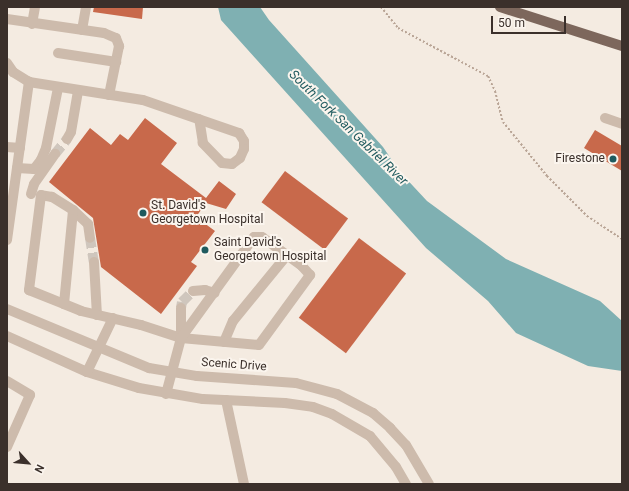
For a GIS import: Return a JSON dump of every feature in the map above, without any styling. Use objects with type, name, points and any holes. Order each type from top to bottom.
[{"type":"main road","points":[[500,7],[622,46]]},
{"type":"street","points":[[32,24],[34,7]]},
{"type":"street","points":[[82,30],[86,7]]},
{"type":"street","points":[[7,19],[32,24],[104,33],[116,38],[119,46],[109,95]]},
{"type":"street","points":[[58,53],[116,62]]},
{"type":"street","points":[[7,63],[13,72],[29,82],[58,88],[143,100],[239,133],[244,141],[244,149],[240,158],[232,164],[222,163],[203,143],[199,120]]},
{"type":"street","points":[[7,240],[29,82]]},
{"type":"street","points":[[17,168],[34,169],[41,160],[46,148],[58,88]]},
{"type":"street","points":[[67,138],[71,132],[78,91]]},
{"type":"street","points":[[605,118],[622,124]]},
{"type":"street","points":[[7,147],[20,148]]},
{"type":"street","points":[[56,154],[34,184],[36,195],[29,290],[97,315],[113,318],[181,338],[260,345],[310,275],[287,255],[262,237],[254,237],[181,338]]},
{"type":"street","points":[[14,192],[52,197],[73,210],[88,224],[90,238]]},
{"type":"street","points":[[64,304],[73,210]]},
{"type":"street","points":[[224,342],[233,321],[287,255]]},
{"type":"street","points":[[94,262],[97,315]]},
{"type":"street","points":[[193,292],[205,290],[215,293]]},
{"type":"street","points":[[166,394],[181,338],[182,308]]},
{"type":"street","name":"Scenic Drive","points":[[7,309],[149,368],[197,376],[296,383],[318,387],[355,402],[373,412],[406,444],[429,484]]},
{"type":"street","points":[[87,372],[113,318]]},
{"type":"street","points":[[7,336],[87,372],[166,394],[226,400],[292,404],[313,407],[332,414],[370,436],[396,467],[406,484]]},
{"type":"street","points":[[7,381],[30,395],[7,447]]},
{"type":"street","points":[[226,400],[244,484]]},
{"type":"path","points":[[381,7],[398,28],[488,76],[495,91],[503,122],[547,176],[587,216],[622,239]]},
{"type":"water","name":"South Fork San Gabriel River","points":[[218,7],[260,7],[269,20],[383,147],[400,172],[427,201],[506,259],[600,301],[622,321],[622,371],[588,366],[516,333],[488,301],[426,248],[221,20]]},
{"type":"building","points":[[94,7],[143,7],[142,19],[93,12]]},
{"type":"building","name":"St. David's Georgetown Hospital","points":[[145,118],[177,143],[161,164],[206,198],[219,181],[236,194],[226,209],[206,203],[196,217],[215,231],[191,262],[197,266],[161,314],[101,267],[93,218],[49,182],[90,128],[111,145],[120,134],[128,140]]},
{"type":"building","name":"Firestone","points":[[595,130],[622,146],[622,171],[584,148]]},
{"type":"building","points":[[285,171],[348,219],[325,250],[262,202]]},
{"type":"building","points":[[359,238],[406,274],[346,353],[299,318]]},
{"type":"tunnel","points":[[55,154],[67,139]]},
{"type":"tunnel","points":[[90,238],[94,262]]},
{"type":"tunnel","points":[[181,308],[182,302],[193,291]]},
{"type":"place","name":"Firestone","points":[[613,159]]},
{"type":"place","name":"St. David's Georgetown Hospital","points":[[143,213]]},
{"type":"place","name":"Saint David's Georgetown Hospital","points":[[205,250]]}]
